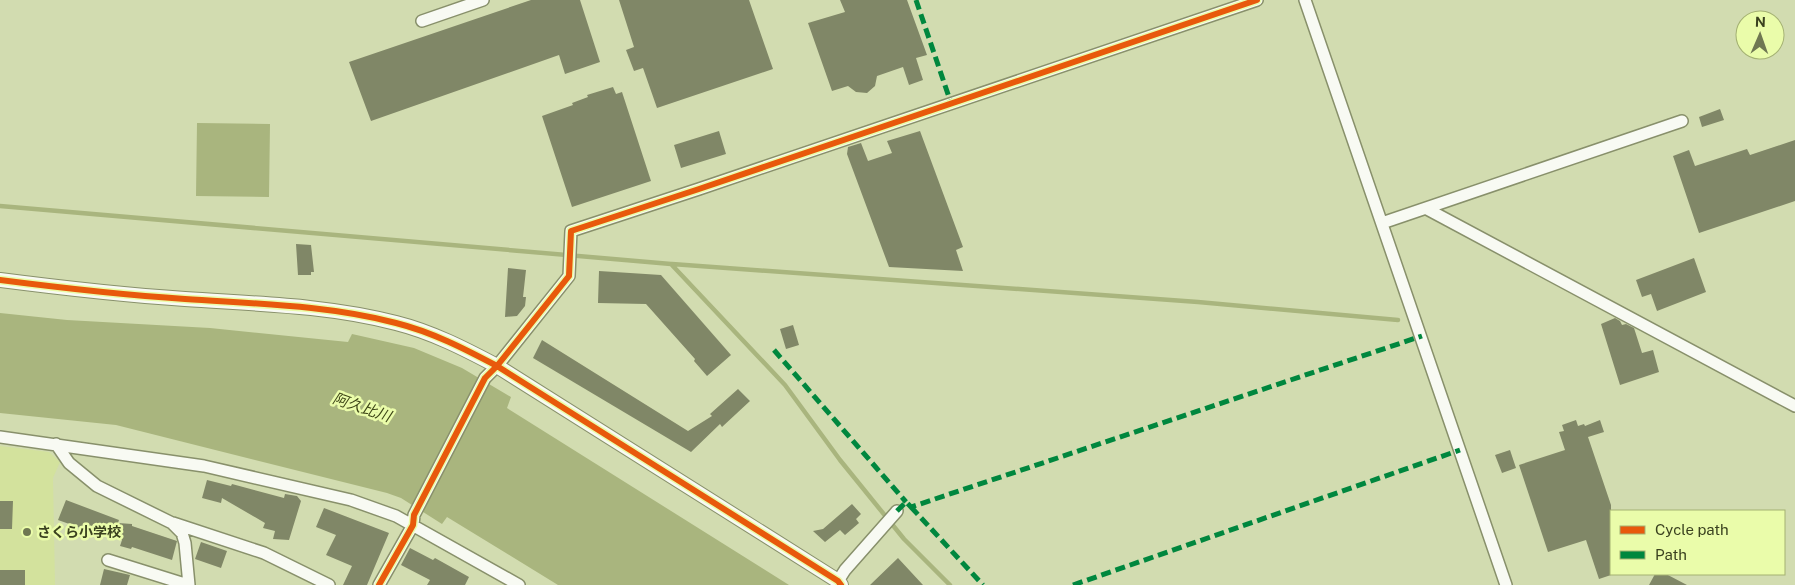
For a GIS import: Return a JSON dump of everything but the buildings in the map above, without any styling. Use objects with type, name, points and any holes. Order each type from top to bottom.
[{"type":"street","points":[[422,21],[483,0]]},
{"type":"street","points":[[379,585],[486,378],[498,366],[569,276],[571,231],[1257,0]]},
{"type":"street","points":[[1305,0],[1506,585]]},
{"type":"street","points":[[1382,223],[1682,121]]},
{"type":"street","points":[[1427,209],[1795,406]]},
{"type":"street","points":[[0,280],[97,292],[290,305],[345,312],[419,330],[470,351],[498,366],[840,583],[845,570],[880,528],[897,511]]},
{"type":"street","points":[[0,437],[204,466],[351,500],[414,520],[519,585]]},
{"type":"street","points":[[56,444],[69,464],[97,486],[172,523],[264,553],[329,585]]},
{"type":"street","points":[[108,560],[189,585],[185,543],[182,533],[172,523]]},
{"type":"shaded area","name":"さくら小学校","points":[[0,446],[49,452],[60,462],[53,478],[55,585],[0,585]]},
{"type":"water","points":[[197,123],[270,124],[269,197],[196,196]]},
{"type":"water","name":"阿久比川","points":[[0,313],[67,320],[210,328],[348,342],[352,334],[414,348],[462,368],[511,397],[507,408],[789,585],[558,585],[447,517],[442,524],[401,498],[387,493],[116,425],[0,413]]},
{"type":"waterway","points":[[0,206],[671,264],[785,385],[840,460],[904,539],[950,585]]},
{"type":"waterway","points":[[672,264],[1198,302],[1398,320]]},
{"type":"marked path","points":[[916,0],[951,103]]},
{"type":"marked path","points":[[897,511],[906,502],[911,507],[1422,336]]},
{"type":"marked path","points":[[774,350],[906,502]]},
{"type":"marked path","points":[[1073,585],[1460,450]]},
{"type":"marked path","points":[[911,507],[983,585]]},
{"type":"cycle path","points":[[379,585],[413,525],[414,515],[485,378],[497,366],[569,276],[571,231],[1257,0]]},
{"type":"cycle path","points":[[0,280],[139,295],[344,312],[396,323],[422,331],[460,347],[497,366],[838,581],[841,585]]},
{"type":"place","name":"さくら小学校","points":[[27,532]]}]
